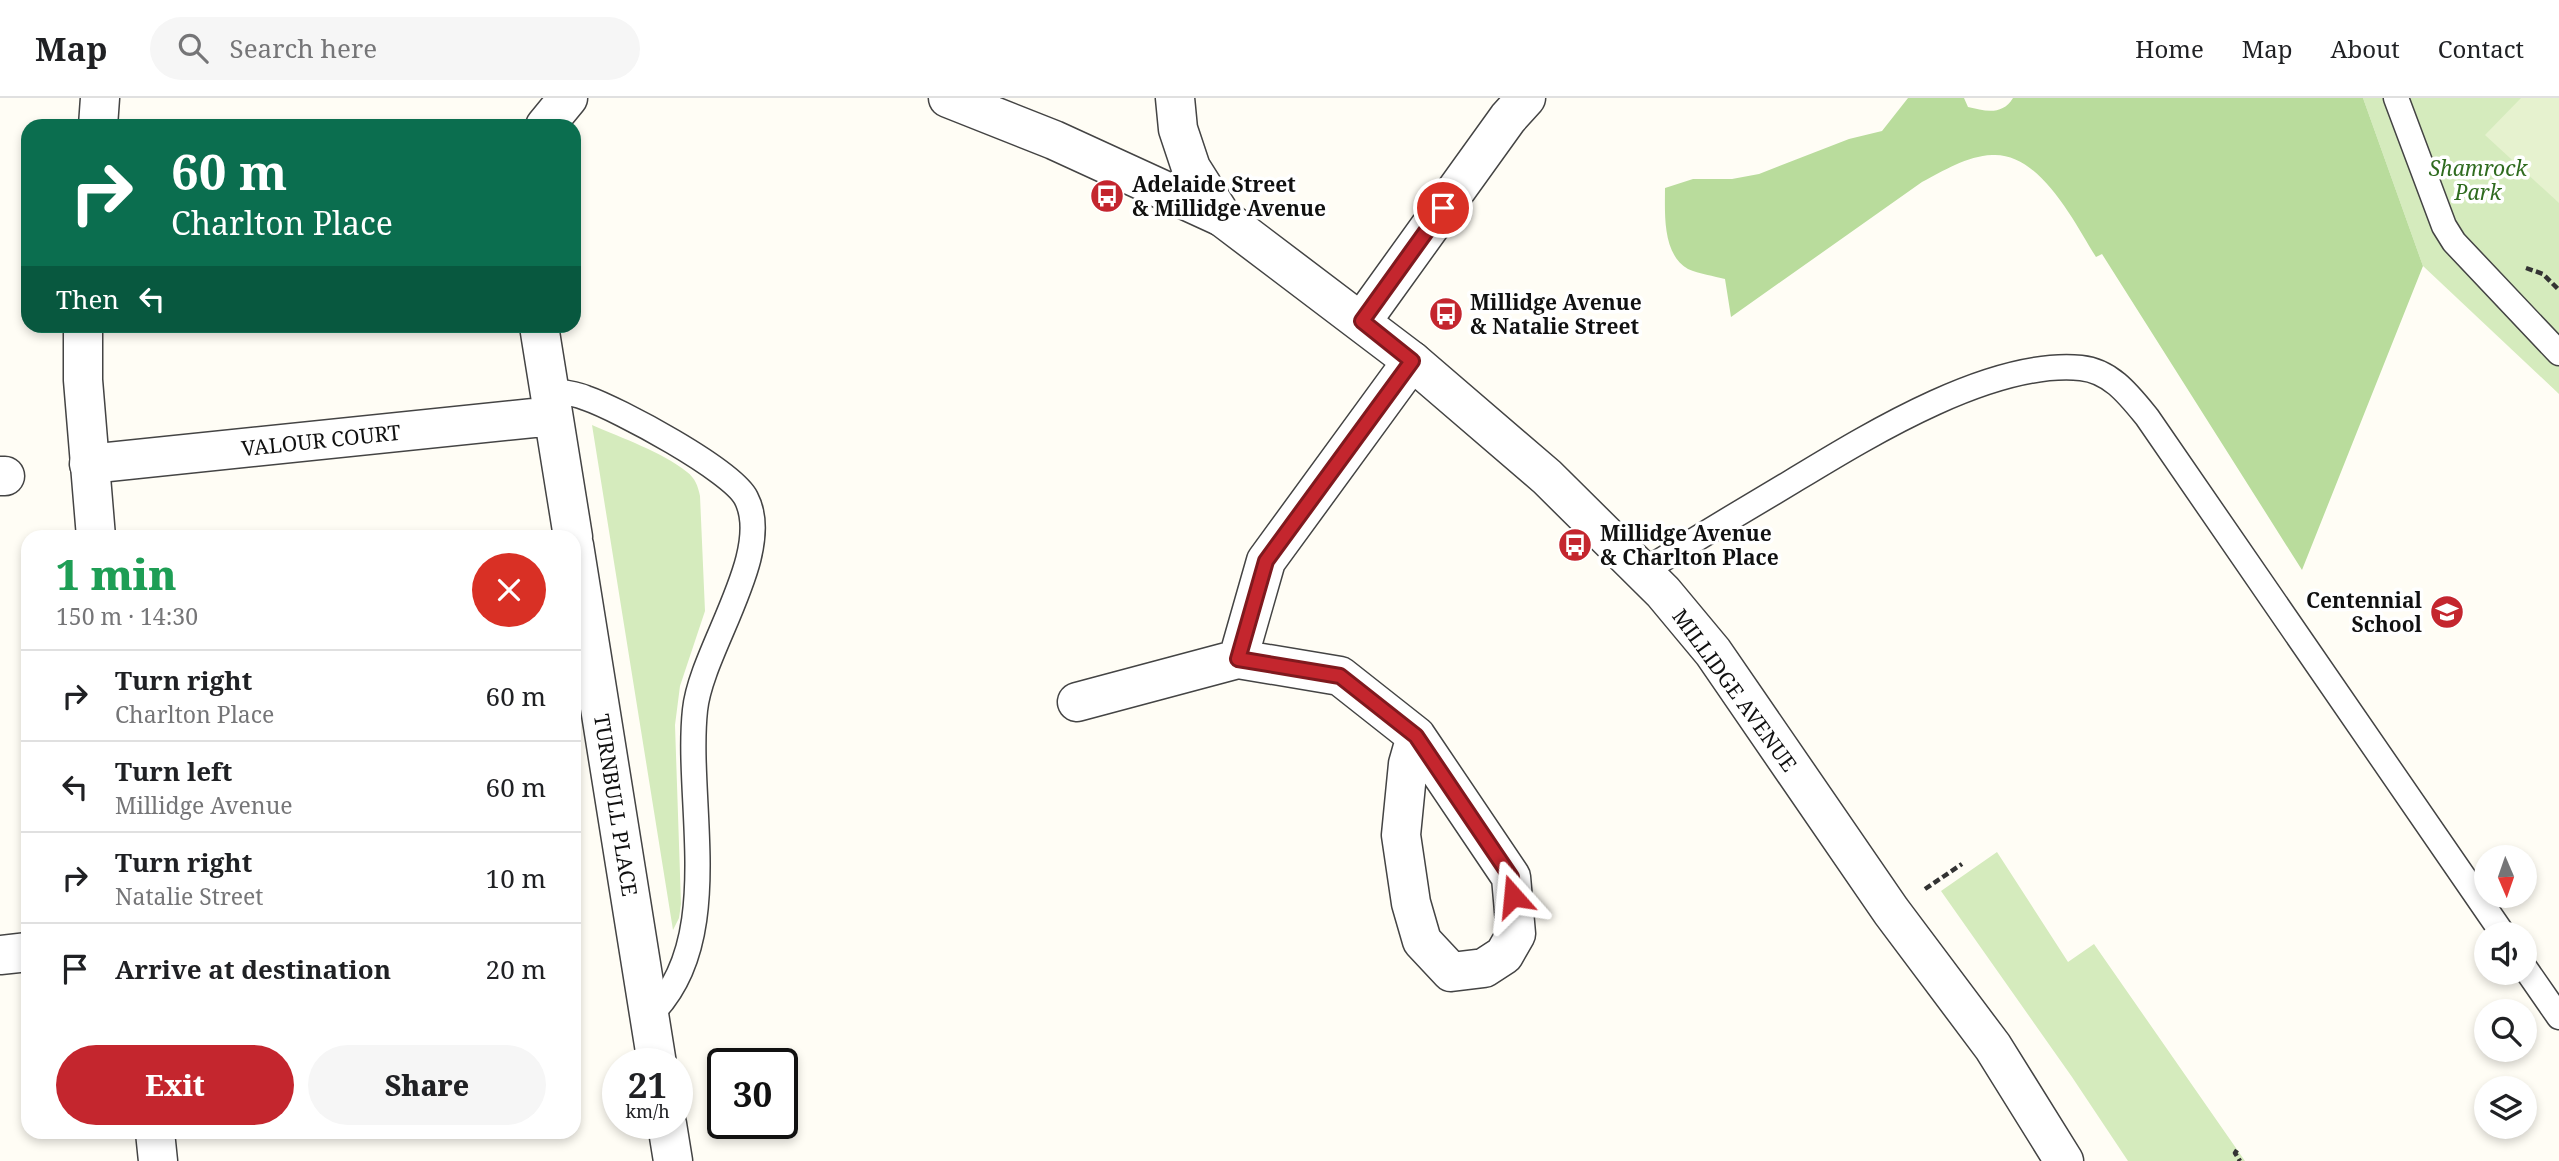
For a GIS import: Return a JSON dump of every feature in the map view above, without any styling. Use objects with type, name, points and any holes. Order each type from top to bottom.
[{"type":"street","points":[[98,119],[100,98]]},
{"type":"street","points":[[551,119],[568,98]]},
{"type":"street","points":[[948,98],[1054,140],[1222,217]]},
{"type":"street","points":[[1175,98],[1178,129],[1191,168],[1222,217]]},
{"type":"street","points":[[1362,321],[1508,118],[1526,98]]},
{"type":"street","name":"MILLIDGE AVENUE","points":[[1222,217],[1412,361],[1546,477],[1663,592],[1713,652],[1891,911],[1993,1047],[2064,1161]]},
{"type":"street","points":[[83,333],[89,464],[95,530]]},
{"type":"street","points":[[540,333],[572,530]]},
{"type":"street","points":[[1238,659],[1266,561],[1412,361]]},
{"type":"street","name":"VALOUR COURT","points":[[89,464],[551,403]]},
{"type":"street","name":"TURNBULL PLACE","points":[[581,589],[654,1048]]},
{"type":"street","points":[[1077,702],[1238,659],[1340,676],[1416,736],[1511,877],[1517,934],[1504,955],[1484,968],[1451,972],[1422,941],[1411,903],[1401,835],[1408,764],[1416,736]]},
{"type":"street","points":[[0,955],[21,953]]},
{"type":"street","points":[[156,1139],[158,1161]]},
{"type":"street","points":[[669,1139],[673,1161]]},
{"type":"lane","points":[[2396,98],[2444,226],[2454,242],[2559,354]]},
{"type":"lane","points":[[1642,572],[1879,429],[1956,395],[2017,373],[2051,368],[2082,368],[2104,374],[2125,390],[2147,417],[2494,922]]},
{"type":"lane","points":[[551,403],[575,394],[605,406],[707,462],[735,484],[746,497],[752,513],[751,549],[703,678],[695,707],[698,874],[693,926],[676,983],[662,1004],[649,1016]]},
{"type":"lane","points":[[2537,985],[2559,1017]]},
{"type":"path","points":[[2237,1150],[2235,1153],[2240,1161]]},
{"type":"green space","points":[[1908,98],[1964,98],[1968,107],[1993,111],[2004,108],[2013,98],[2363,98],[2423,266],[2302,570],[2102,254],[2096,257],[2054,192],[2025,165],[2009,157],[1992,155],[1964,161],[1938,173],[1731,317],[1725,279],[1688,269],[1673,254],[1667,233],[1665,188],[1693,179],[1732,179],[1759,174],[1849,139],[1882,131]]},
{"type":"green space","name":"Shamrock Park","points":[[2363,98],[2559,98],[2559,394],[2423,266]]},
{"type":"green space","points":[[2521,98],[2559,98],[2559,203],[2485,135]]},
{"type":"green space","points":[[592,425],[677,465],[692,477],[700,496],[705,611],[680,686],[675,725],[681,904],[679,918],[673,930]]},
{"type":"green space","points":[[1997,852],[2068,962],[2094,944],[2245,1161],[2128,1161],[1941,891]]},
{"type":"place","name":"Adelaide Street & Millidge Avenue","points":[[1107,196]]},
{"type":"place","name":"Millidge Avenue & Natalie Street","points":[[1446,314]]},
{"type":"place","name":"Millidge Avenue & Charlton Place","points":[[1575,545]]},
{"type":"place","name":"Centennial School","points":[[2447,612]]},
{"type":"route","points":[[1443,208],[1362,321],[1412,361],[1266,561],[1238,659],[1340,676],[1416,736],[1511,877],[1513,896]]}]
